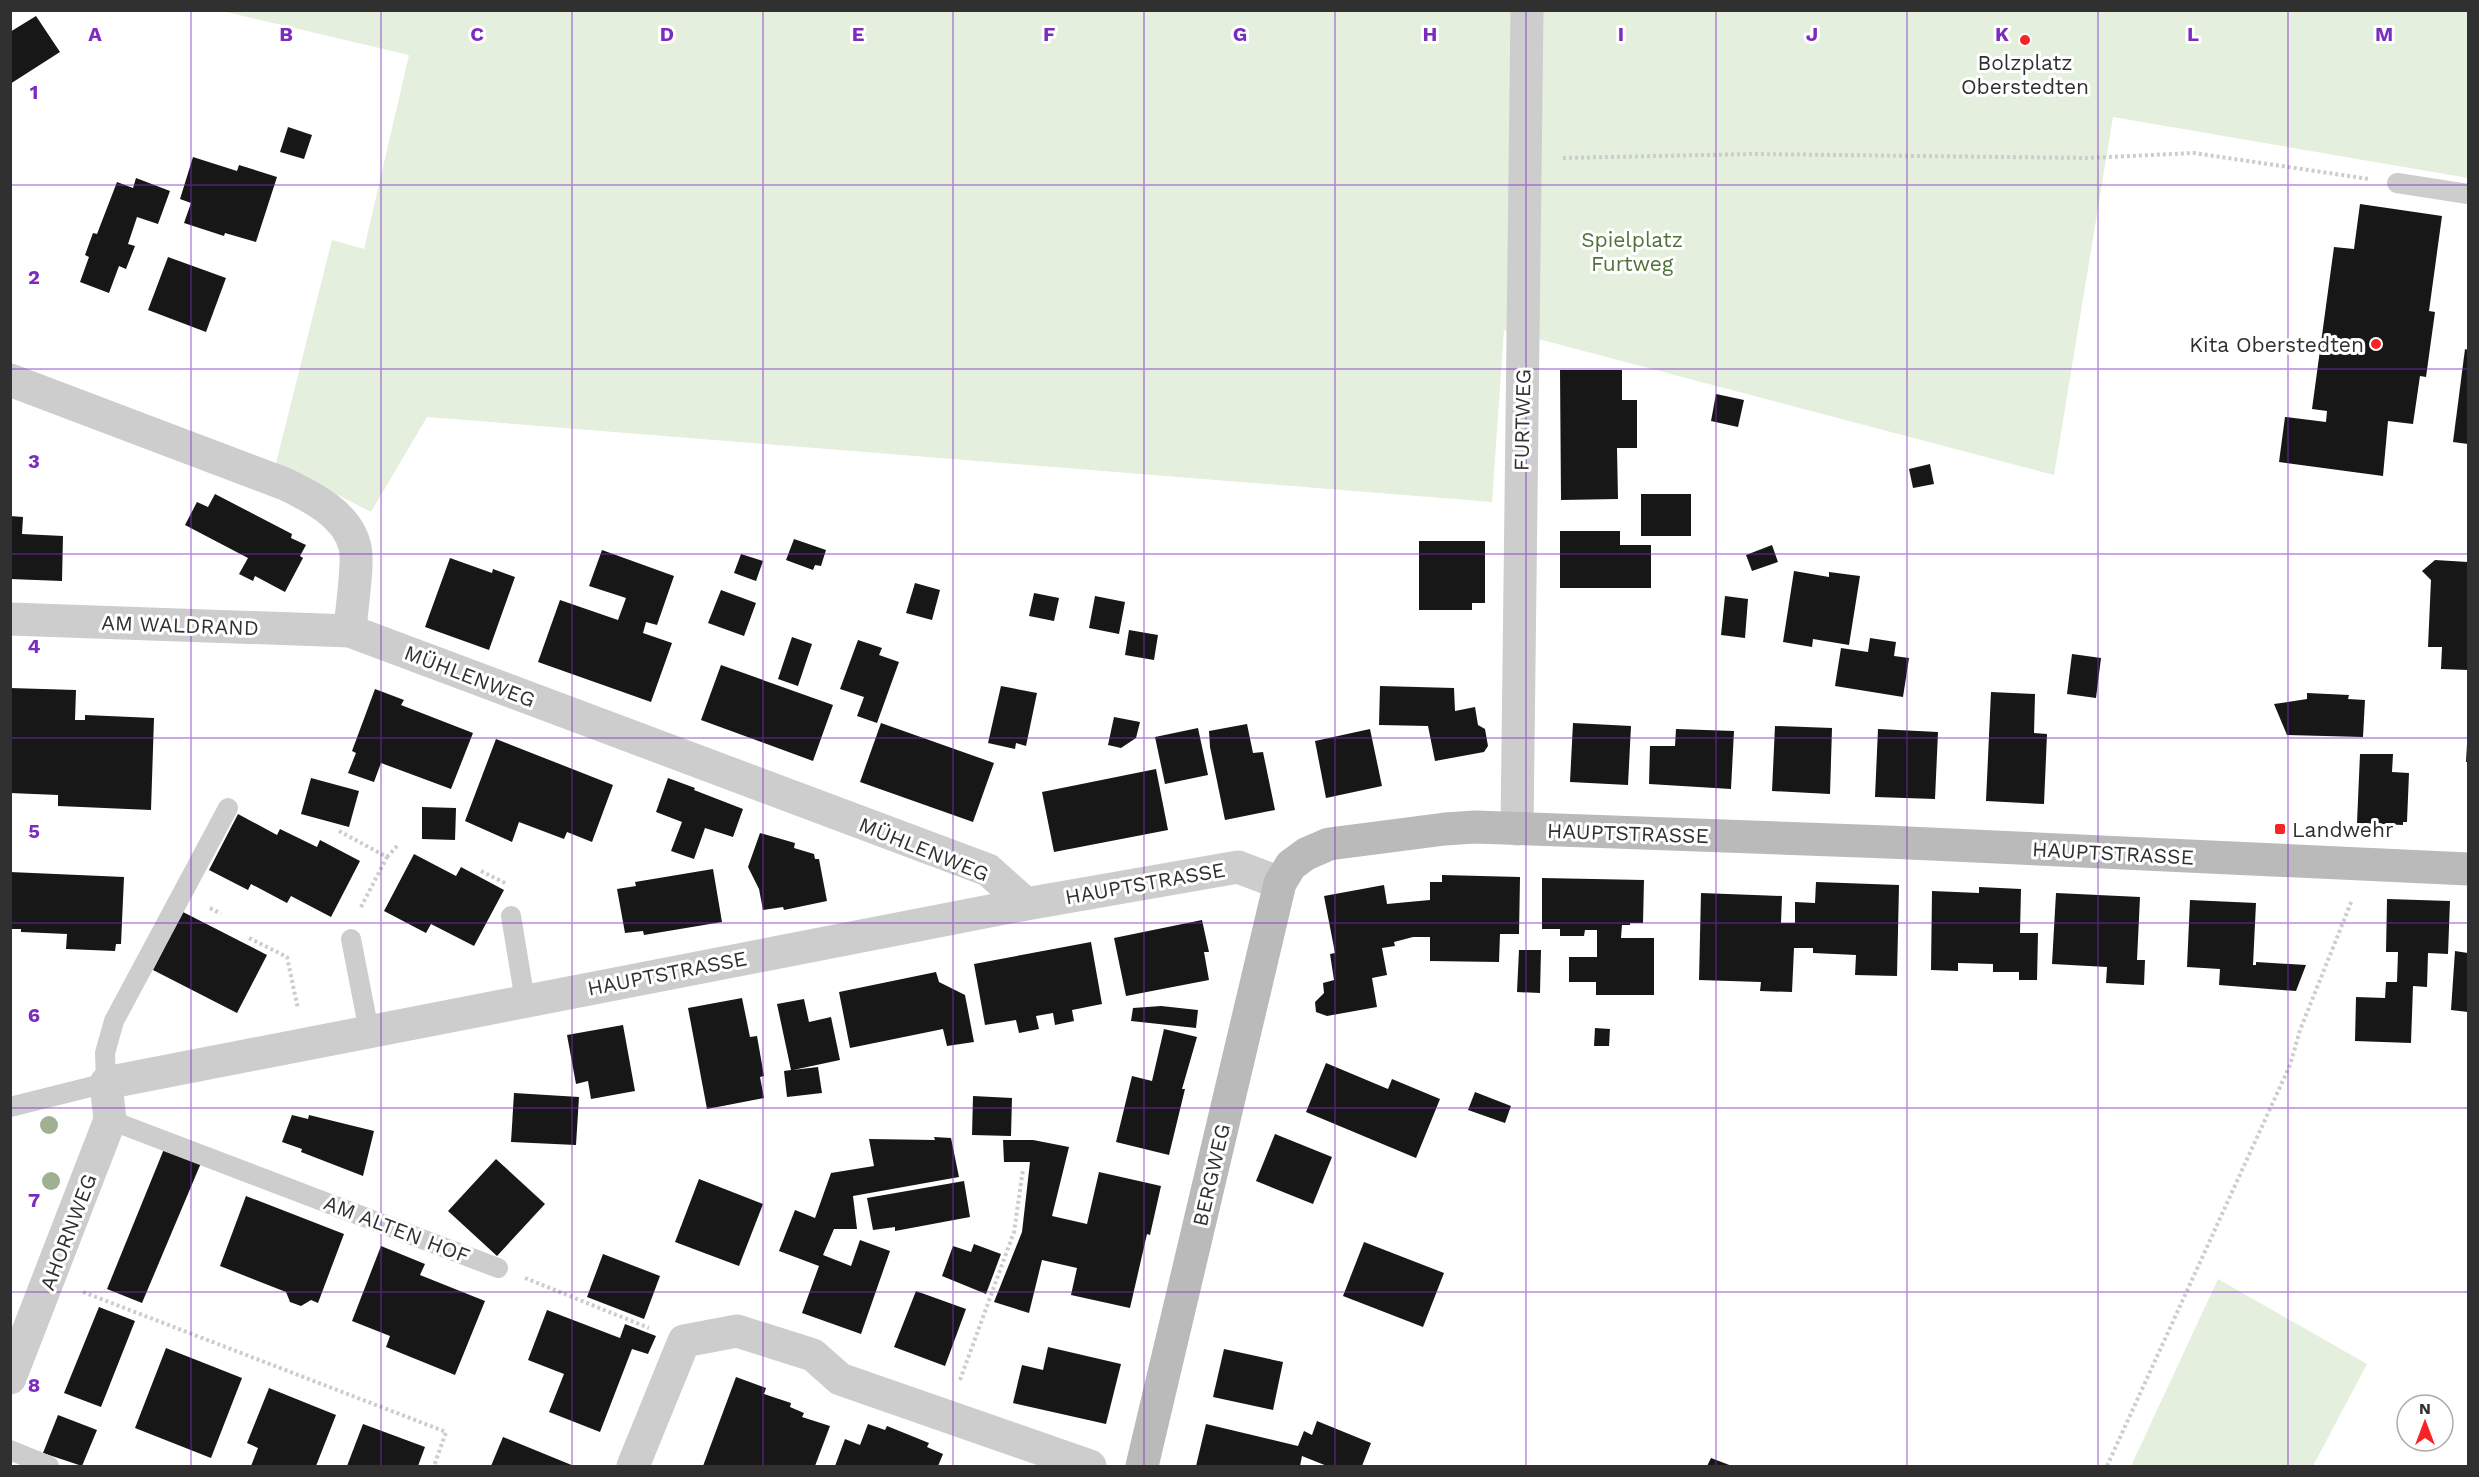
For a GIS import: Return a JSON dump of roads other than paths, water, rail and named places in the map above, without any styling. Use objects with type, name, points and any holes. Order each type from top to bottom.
[{"type":"street","name":"FURTWEG","points":[[1517,829],[1527,10]]},
{"type":"street","points":[[10,380],[285,484],[309,495],[331,511],[349,532],[356,549],[350,631]]},
{"type":"street","name":"AM WALDRAND","points":[[10,619],[350,631]]},
{"type":"street","name":"MÜHLENWEG","points":[[350,631],[988,870],[1026,904]]},
{"type":"street","name":"HAUPTSTRASSE","points":[[106,1083],[1026,904],[1238,867],[1280,883],[1291,865],[1306,854],[1329,844],[1445,829],[1517,829],[1899,843],[2469,869]]},
{"type":"street","name":"BERGWEG","points":[[1142,1467],[1280,883]]},
{"type":"street","name":"AHORNWEG","points":[[10,1378],[110,1120],[106,1083]]},
{"type":"street","points":[[633,1467],[684,1341],[737,1331],[813,1355],[840,1379],[1090,1467]]},
{"type":"lane","points":[[2397,183],[2469,194]]},
{"type":"lane","points":[[10,1107],[106,1083],[105,1053],[114,1021],[228,808]]},
{"type":"lane","points":[[511,916],[525,1001]]},
{"type":"lane","points":[[351,939],[369,1031]]},
{"type":"lane","name":"AM ALTEN HOF","points":[[110,1120],[498,1268]]},
{"type":"lane","points":[[10,1450],[49,1467]]},
{"type":"place","name":"Bolzplatz Oberstedten","points":[[2025,40]]},
{"type":"place","name":"Kita Oberstedten","points":[[2376,344]]},
{"type":"place","name":"Landwehr","points":[[2280,829]]},
{"type":"park label","name":"Spielplatz Furtweg","points":[[1632,251]]}]
